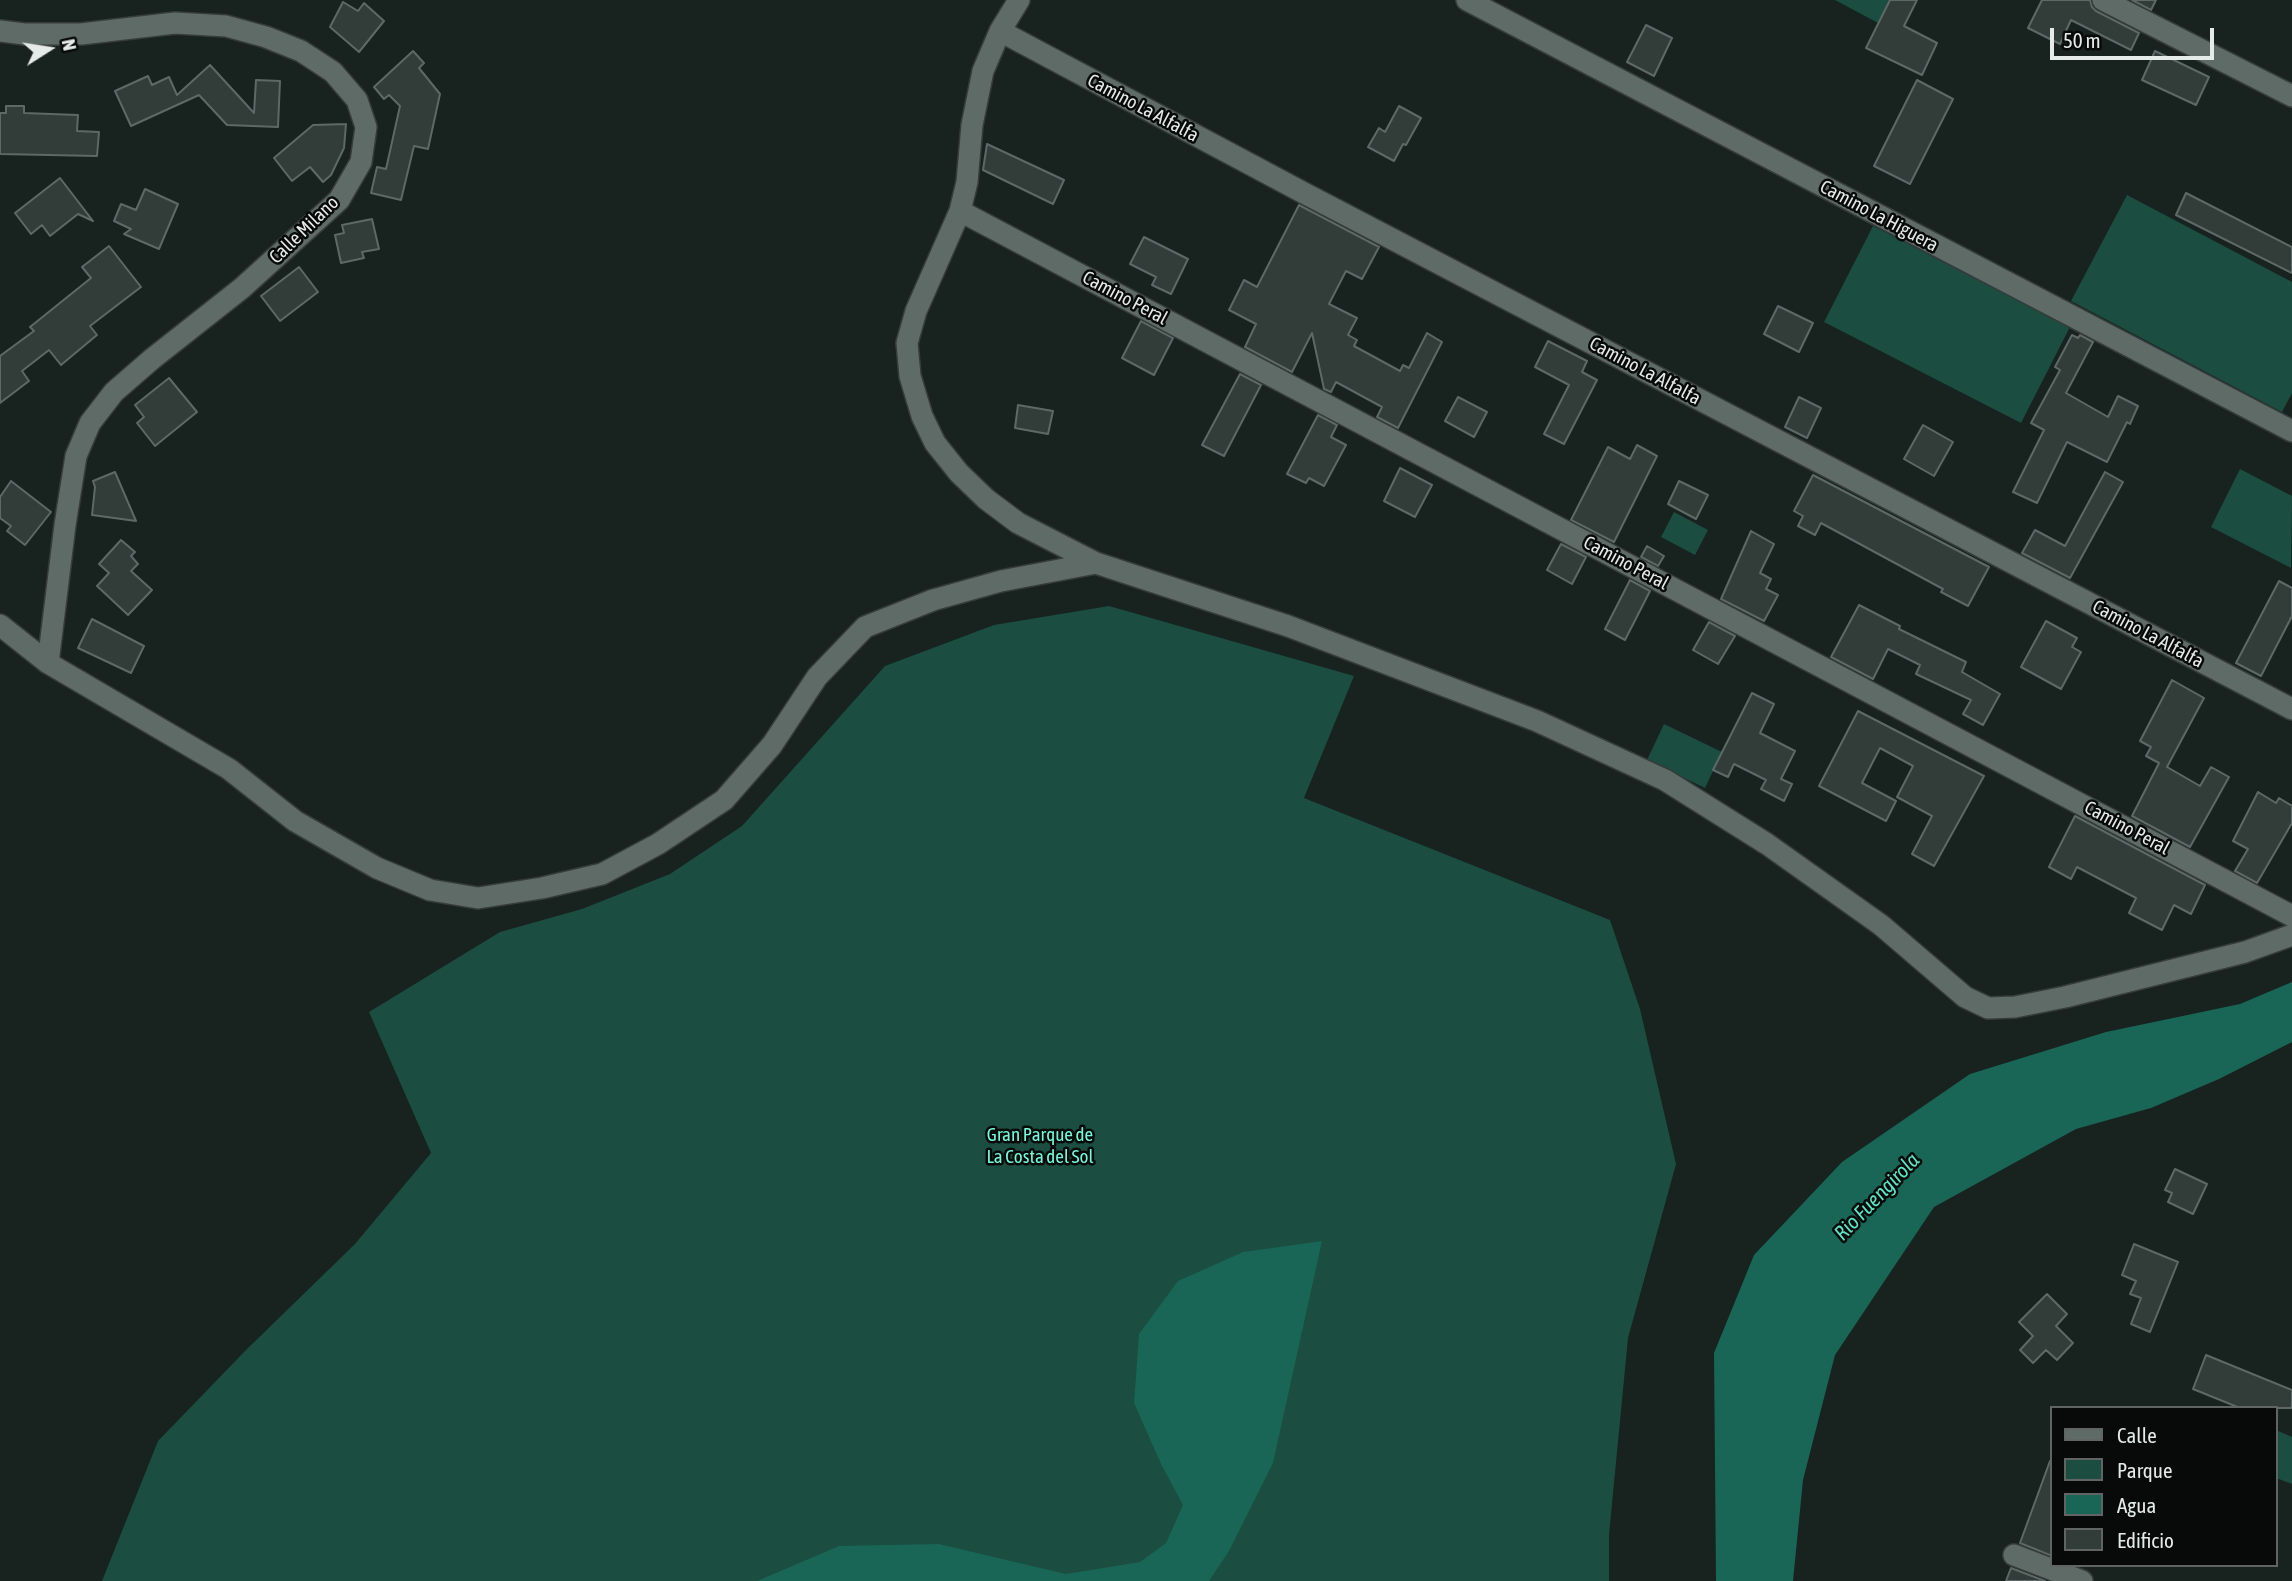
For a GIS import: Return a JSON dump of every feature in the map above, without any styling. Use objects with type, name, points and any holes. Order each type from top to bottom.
[{"type":"street","points":[[1019,0],[1000,32],[983,71],[972,125],[967,182],[960,211],[916,311],[907,343],[910,376],[922,416],[935,443],[959,473],[986,499],[1018,523],[1096,563],[1313,635],[1537,721],[1665,780],[1767,844],[1881,925],[1965,997],[1987,1008],[2015,1007],[2066,997],[2245,952],[2292,935]]},
{"type":"street","name":"Camino La Higuera","points":[[1467,0],[2292,431]]},
{"type":"street","points":[[2104,0],[2292,96]]},
{"type":"street","name":"Calle Milano","points":[[0,31],[24,34],[81,34],[175,23],[226,26],[266,37],[301,51],[333,72],[357,100],[366,127],[361,162],[339,200],[242,288],[114,392],[90,423],[76,456],[48,663]]},
{"type":"street","name":"Camino La Alfalfa","points":[[1000,32],[2292,709]]},
{"type":"street","name":"Camino Peral","points":[[960,211],[2292,915]]},
{"type":"street","points":[[0,625],[48,663],[229,769],[295,821],[377,868],[430,890],[478,898],[542,888],[602,874],[658,844],[724,800],[772,745],[817,677],[865,627],[933,600],[1001,581],[1096,563]]},
{"type":"street","points":[[2014,1555],[2082,1581]]},
{"type":"green space","points":[[1835,0],[1890,0],[1878,23]]},
{"type":"green space","points":[[2127,195],[2292,282],[2292,393],[2282,412],[2071,301]]},
{"type":"green space","points":[[1873,226],[2070,327],[2021,423],[1824,322]]},
{"type":"green space","points":[[2240,469],[2292,496],[2291,568],[2211,527]]},
{"type":"green space","points":[[1674,512],[1708,530],[1695,555],[1661,537]]},
{"type":"green space","name":"Gran Parque de La Costa del Sol","points":[[1109,606],[1354,676],[1304,798],[1610,920],[1640,1009],[1676,1164],[1628,1338],[1609,1535],[1609,1581],[102,1581],[158,1441],[246,1350],[355,1244],[431,1153],[369,1012],[500,932],[582,909],[670,874],[742,826],[885,666],[994,625]]},
{"type":"green space","points":[[1664,724],[1722,752],[1705,788],[1647,760]]},
{"type":"green space","points":[[2278,1431],[2292,1437],[2292,1484],[2278,1479]]},
{"type":"water","name":"Rio Fuengirola","points":[[2292,982],[2292,1042],[2219,1079],[2151,1108],[2076,1129],[1934,1207],[1835,1355],[1803,1480],[1793,1581],[1716,1581],[1714,1353],[1754,1255],[1842,1162],[1970,1074],[2106,1032],[2240,1004]]},
{"type":"water","points":[[1322,1241],[1273,1463],[1229,1551],[1209,1581],[757,1581],[839,1546],[939,1544],[1066,1574],[1140,1562],[1166,1543],[1183,1505],[1134,1403],[1139,1334],[1178,1281],[1243,1252]]},
{"type":"building","points":[[1890,0],[1917,0],[1904,26],[1937,43],[1922,75],[1866,48]]},
{"type":"building","points":[[2042,0],[2090,0],[2096,11],[2139,33],[2131,50],[2071,20],[2060,44],[2028,28]]},
{"type":"building","points":[[2132,0],[2156,0],[2151,10]]},
{"type":"building","points":[[343,2],[358,11],[364,3],[384,21],[359,52],[330,27]]},
{"type":"building","points":[[1646,25],[1672,38],[1654,76],[1627,62]]},
{"type":"building","points":[[413,51],[424,63],[419,68],[440,94],[428,149],[414,146],[401,200],[371,193],[377,167],[386,169],[400,106],[389,95],[384,99],[374,87]]},
{"type":"building","points":[[2155,51],[2209,77],[2196,105],[2142,80]]},
{"type":"building","points":[[210,65],[254,113],[256,80],[280,81],[278,127],[227,125],[199,95],[131,126],[115,91],[148,76],[152,85],[169,77],[177,95]]},
{"type":"building","points":[[1917,80],[1953,99],[1910,184],[1874,166]]},
{"type":"building","points":[[6,106],[24,106],[24,113],[78,115],[77,131],[99,132],[97,156],[0,154],[0,113],[6,113]]},
{"type":"building","points":[[1399,106],[1421,118],[1394,161],[1368,147],[1379,128],[1385,132]]},
{"type":"building","points":[[346,124],[344,148],[331,175],[323,182],[310,167],[292,181],[274,158],[313,125]]},
{"type":"building","points":[[987,144],[1064,180],[1053,204],[983,170]]},
{"type":"building","points":[[60,178],[93,221],[78,214],[50,236],[42,225],[31,234],[15,213]]},
{"type":"building","points":[[145,189],[178,204],[159,249],[124,234],[131,229],[114,221],[121,204],[136,210]]},
{"type":"building","points":[[2186,193],[2292,247],[2292,273],[2176,215]]},
{"type":"building","points":[[1299,205],[1379,247],[1362,279],[1346,271],[1329,304],[1357,318],[1348,335],[1357,340],[1354,346],[1400,371],[1403,365],[1409,368],[1427,333],[1442,342],[1398,428],[1377,417],[1382,407],[1336,382],[1331,392],[1324,389],[1312,333],[1292,372],[1245,347],[1256,324],[1229,310],[1244,280],[1257,287]]},
{"type":"building","points":[[372,219],[379,249],[362,252],[364,258],[341,263],[335,235],[344,233],[342,225]]},
{"type":"building","points":[[1144,237],[1188,259],[1171,294],[1152,285],[1156,277],[1130,264]]},
{"type":"building","points":[[109,246],[141,287],[90,326],[97,335],[61,365],[49,350],[22,371],[29,381],[0,403],[0,356],[34,331],[30,327],[91,278],[82,267]]},
{"type":"building","points":[[299,267],[318,292],[280,321],[261,296]]},
{"type":"building","points":[[1778,306],[1813,323],[1799,352],[1764,334]]},
{"type":"building","points":[[1141,321],[1173,338],[1154,375],[1122,358]]},
{"type":"building","points":[[2072,335],[2078,338],[2080,335],[2093,342],[2066,393],[2108,417],[2118,396],[2138,406],[2107,462],[2067,442],[2037,503],[2013,492],[2044,430],[2031,423],[2060,370],[2055,367]]},
{"type":"building","points":[[1548,341],[1587,361],[1582,372],[1597,380],[1564,444],[1544,434],[1569,385],[1535,367]]},
{"type":"building","points":[[1240,374],[1261,385],[1224,456],[1202,445]]},
{"type":"building","points":[[169,378],[197,412],[155,446],[137,423],[144,417],[135,405]]},
{"type":"building","points":[[1458,397],[1487,412],[1474,437],[1445,421]]},
{"type":"building","points":[[1799,397],[1821,408],[1807,438],[1785,427]]},
{"type":"building","points":[[1018,405],[1053,411],[1048,434],[1015,428]]},
{"type":"building","points":[[1318,415],[1337,425],[1331,437],[1346,445],[1324,486],[1309,478],[1306,483],[1287,474]]},
{"type":"building","points":[[1923,425],[1953,442],[1934,476],[1904,459]]},
{"type":"building","points":[[1637,445],[1657,456],[1614,542],[1571,520],[1608,447],[1630,459]]},
{"type":"building","points":[[1400,468],[1432,485],[1415,517],[1384,501]]},
{"type":"building","points":[[115,472],[136,521],[92,515],[95,487],[93,481]]},
{"type":"building","points":[[2105,472],[2123,482],[2070,578],[2022,553],[2035,530],[2065,546]]},
{"type":"building","points":[[1813,475],[1989,567],[1968,606],[1941,592],[1943,589],[1821,523],[1815,535],[1798,526],[1803,516],[1794,511]]},
{"type":"building","points":[[11,481],[51,512],[25,545],[7,531],[11,526],[0,518],[0,497]]},
{"type":"building","points":[[1679,481],[1708,495],[1696,519],[1668,504]]},
{"type":"building","points":[[1751,531],[1774,544],[1760,573],[1771,579],[1766,589],[1778,595],[1764,621],[1721,599]]},
{"type":"building","points":[[121,540],[135,552],[131,556],[138,564],[131,571],[152,590],[128,615],[97,586],[109,573],[99,564]]},
{"type":"building","points":[[1561,544],[1586,557],[1572,584],[1547,570]]},
{"type":"building","points":[[1647,546],[1664,556],[1658,566],[1641,557]]},
{"type":"building","points":[[1630,580],[1650,591],[1625,640],[1605,629]]},
{"type":"building","points":[[2279,581],[2292,588],[2292,616],[2261,676],[2236,663]]},
{"type":"building","points":[[1859,605],[1900,626],[1899,629],[1966,662],[1962,672],[2000,694],[1983,725],[1963,714],[1971,700],[1916,674],[1920,665],[1888,649],[1873,679],[1831,657]]},
{"type":"building","points":[[92,619],[144,646],[131,673],[78,648]]},
{"type":"building","points":[[2046,621],[2077,638],[2072,647],[2081,652],[2061,689],[2021,667]]},
{"type":"building","points":[[1709,622],[1735,636],[1718,664],[1693,650]]},
{"type":"building","points":[[2172,680],[2204,698],[2167,767],[2200,786],[2211,767],[2229,777],[2190,847],[2132,816],[2159,763],[2146,756],[2151,747],[2140,741]]},
{"type":"building","points":[[1752,693],[1774,704],[1760,733],[1795,751],[1781,779],[1792,784],[1784,801],[1761,789],[1766,780],[1734,764],[1728,777],[1713,770]]},
{"type":"building","points":[[1858,711],[1984,776],[1934,866],[1912,854],[1932,816],[1897,797],[1913,766],[1880,748],[1862,783],[1896,801],[1886,821],[1819,786]]},
{"type":"building","points":[[2258,792],[2276,803],[2279,798],[2292,806],[2292,823],[2257,883],[2235,871],[2248,849],[2233,841]]},
{"type":"building","points":[[2075,816],[2205,885],[2191,914],[2174,905],[2162,930],[2129,913],[2136,898],[2077,867],[2071,879],[2049,867]]},
{"type":"building","points":[[2175,1169],[2207,1184],[2193,1214],[2168,1202],[2172,1193],[2165,1190]]},
{"type":"building","points":[[2134,1244],[2178,1262],[2150,1332],[2131,1324],[2141,1298],[2130,1294],[2136,1281],[2122,1275]]},
{"type":"building","points":[[2047,1294],[2067,1314],[2056,1326],[2073,1343],[2057,1360],[2046,1350],[2033,1363],[2020,1350],[2033,1336],[2019,1322]]},
{"type":"building","points":[[2206,1355],[2292,1390],[2292,1408],[2235,1406],[2193,1389]]},
{"type":"building","points":[[2050,1461],[2050,1555],[2020,1543]]},
{"type":"building","points":[[2011,1568],[2045,1581],[2006,1581]]}]
